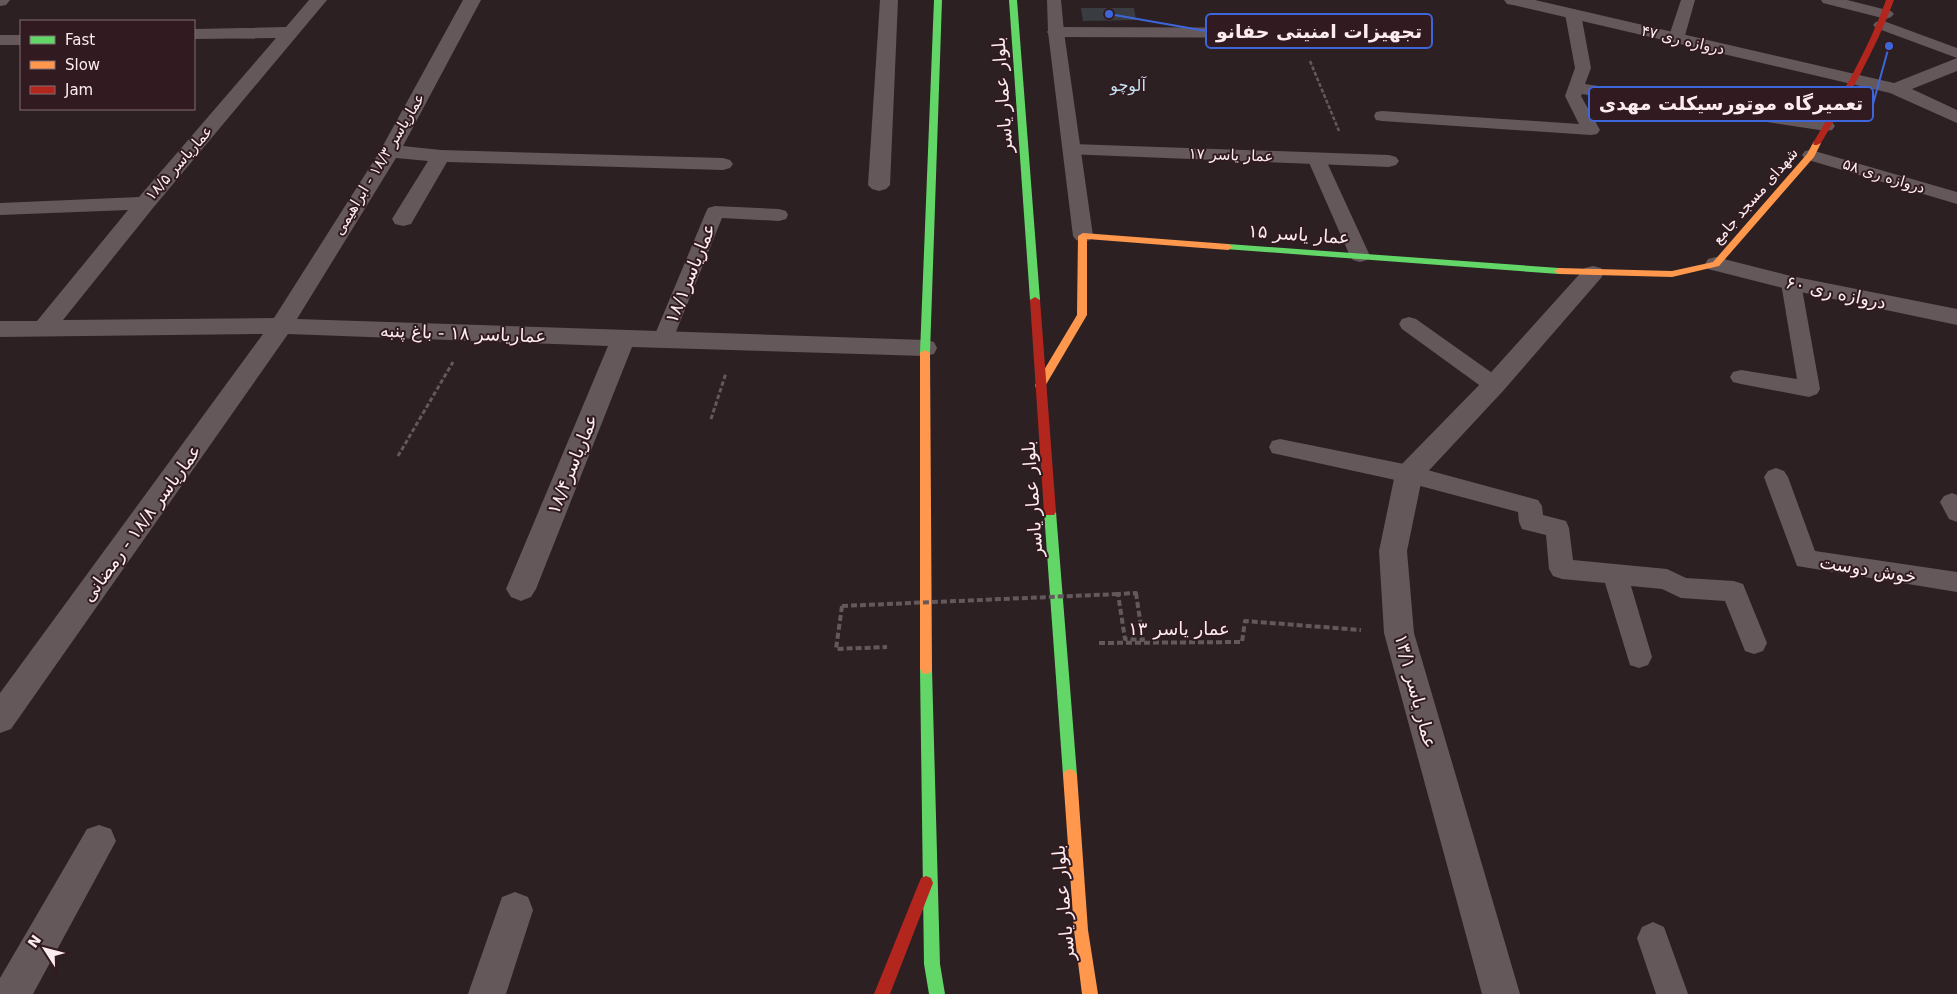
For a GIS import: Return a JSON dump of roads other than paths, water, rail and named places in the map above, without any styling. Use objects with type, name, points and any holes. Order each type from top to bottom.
[{"type":"main road","points":[[937,994],[932,964],[926,646],[925,348],[938,0]]},
{"type":"main road","name":"بلوار عمار یاسر","points":[[1013,0],[1080,930],[1090,994]]},
{"type":"main road","name":"شهدای مسجد جامع","points":[[1672,274],[1716,264],[1811,155],[1854,80],[1886,13]]},
{"type":"main road","points":[[1040,385],[1082,315],[1083,236]]},
{"type":"main road","name":"عمار یاسر ۱۵","points":[[1083,236],[1593,273],[1672,274]]},
{"type":"main road","points":[[882,994],[931,870]]},
{"type":"street","name":"عماریاسر ۱۸/۵","points":[[44,328],[145,203],[318,0]]},
{"type":"street","name":"عماریاسر ۱۸/۳ - ابراهیمی","points":[[281,326],[390,151],[472,0]]},
{"type":"street","points":[[879,185],[889,0]]},
{"type":"street","name":"دروازه ری ۴۷","points":[[1513,0],[1896,89],[1957,117]]},
{"type":"street","points":[[195,34],[292,32]]},
{"type":"street","points":[[1056,32],[1365,33]]},
{"type":"street","points":[[0,40],[20,40]]},
{"type":"street","points":[[1896,89],[1957,64]]},
{"type":"street","name":"عمار یاسر ۱۷","points":[[1073,150],[1389,161]]},
{"type":"street","points":[[390,151],[441,156],[723,164]]},
{"type":"street","points":[[403,219],[441,156]]},
{"type":"street","points":[[0,209],[145,203]]},
{"type":"street","name":"دروازه ری ۶۰","points":[[1716,264],[1791,283],[1957,317]]},
{"type":"street","points":[[1409,474],[1494,385],[1593,273]]},
{"type":"street","name":"عماریاسر ۱۸ - باغ پنبه","points":[[0,329],[281,326],[623,340],[663,339],[925,348]]},
{"type":"street","name":"عماریاسر ۱۸/۸ - رمضانی","points":[[0,719],[281,326]]},
{"type":"street","name":"عماریاسر۱۸/۴","points":[[521,589],[623,340]]},
{"type":"street","name":"عمار یاسر ۱۳/۱","points":[[1409,474],[1394,551],[1399,634],[1501,994]]},
{"type":"street","points":[[12,994],[99,840]]},
{"type":"street","points":[[487,994],[515,910]]},
{"type":"lane","points":[[1054,0],[1056,32],[1083,236]]},
{"type":"lane","points":[[1676,39],[1688,0]]},
{"type":"lane","points":[[1828,0],[1886,13],[1957,53]]},
{"type":"lane","points":[[1382,116],[1591,130],[1573,96],[1582,68],[1573,14]]},
{"type":"lane","points":[[1576,88],[1826,126]]},
{"type":"lane","name":"دروازه ری ۵۸","points":[[1811,155],[1957,198]]},
{"type":"lane","points":[[1316,158],[1360,256]]},
{"type":"lane","name":"عماریاسر۱۸/۱","points":[[663,339],[715,212],[779,215]]},
{"type":"lane","points":[[1741,377],[1809,389],[1791,283]]},
{"type":"lane","points":[[1409,324],[1494,385]]},
{"type":"lane","points":[[1280,447],[1409,474],[1530,506],[1531,522],[1557,528],[1562,569],[1667,579],[1681,588],[1734,591],[1754,643]]},
{"type":"lane","name":"خوش دوست","points":[[1776,476],[1806,559],[1957,582]]},
{"type":"lane","points":[[1615,574],[1639,657]]},
{"type":"lane","points":[[1653,938],[1672,994]]},
{"type":"place","name":"تجهیزات امنیتی حفانو","points":[[1109,14]]},
{"type":"place","name":"تعمیرگاه موتورسیکلت مهدی","points":[[1889,46]]},
{"type":"district","name":"آلوچو","points":[[1128,85]]}]
